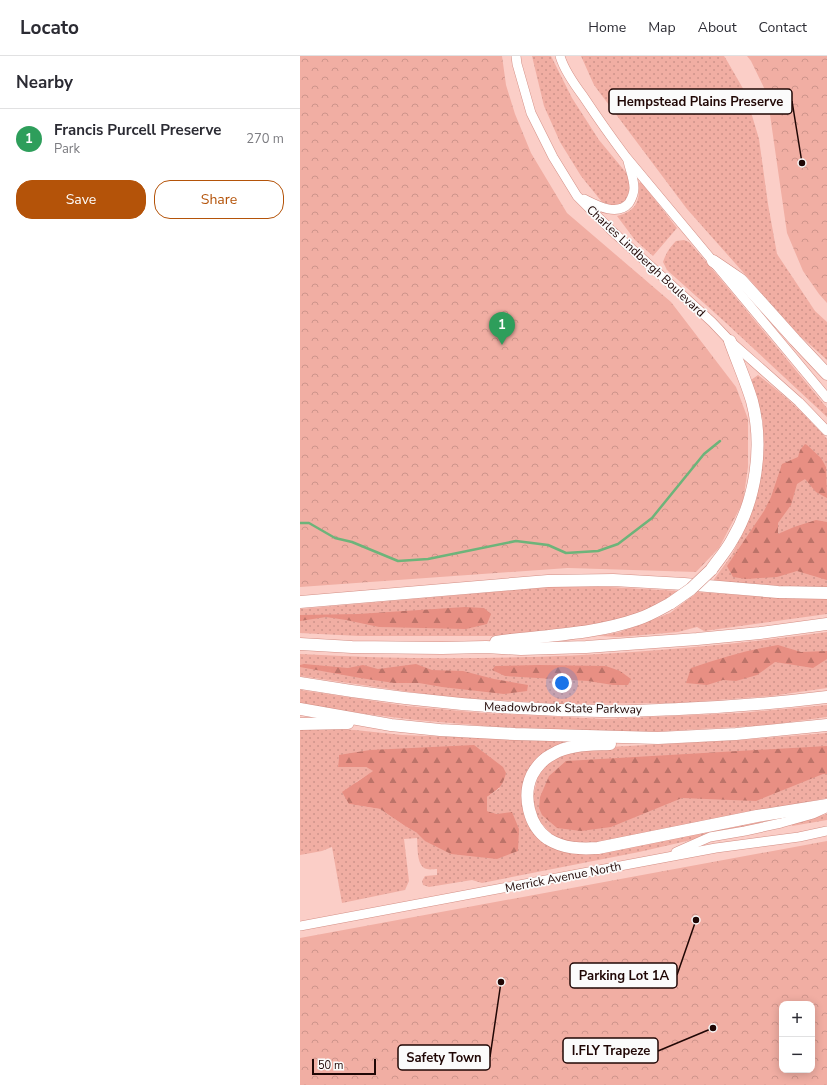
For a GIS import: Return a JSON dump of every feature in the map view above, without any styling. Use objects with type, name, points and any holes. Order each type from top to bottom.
[{"type":"highway","points":[[713,261],[741,280],[827,374]]},
{"type":"highway","points":[[465,647],[580,633],[609,628],[639,619],[656,612],[671,603],[691,589],[711,570],[732,541],[747,509],[755,480],[758,457],[756,424],[752,402],[730,341]]},
{"type":"highway","points":[[300,602],[548,581],[613,580],[778,592],[827,593]]},
{"type":"highway","points":[[300,644],[352,647],[486,647],[521,649],[586,647],[697,639],[827,624]]},
{"type":"highway","name":"Meadowbrook State Parkway","points":[[300,683],[398,698],[494,707],[602,711],[737,706],[827,697]]},
{"type":"highway","points":[[300,709],[391,725]]},
{"type":"highway","points":[[300,724],[352,723],[514,734],[658,738]]},
{"type":"highway","points":[[827,726],[736,734],[658,738],[566,748],[552,754],[540,763],[532,775],[528,786],[527,796],[530,815],[537,827],[548,838],[560,845],[580,849],[598,848],[757,816],[827,806]]},
{"type":"main road","name":"Charles Lindbergh Boulevard","points":[[516,56],[531,113],[553,157],[577,196],[611,230],[712,322],[730,341],[799,402],[827,431]]},
{"type":"main road","points":[[560,56],[575,85],[626,157],[827,398]]},
{"type":"main road","points":[[577,196],[610,209],[617,210],[628,204],[632,199],[634,186],[626,157]]},
{"type":"main road","points":[[661,859],[710,837],[781,823],[813,814],[827,806]]},
{"type":"main road","name":"Merrick Avenue North","points":[[300,926],[716,848],[827,832]]},
{"type":"green space","points":[[300,56],[502,56],[506,85],[515,114],[531,153],[567,213],[671,302],[736,387],[748,419],[748,467],[743,502],[719,548],[696,572],[568,568],[300,587]]},
{"type":"green space","points":[[532,56],[551,56],[572,98],[599,140],[628,175],[630,187],[627,199],[618,205],[610,205],[602,202],[581,176],[560,142],[544,106]]},
{"type":"green space","points":[[581,56],[724,56],[745,92],[759,139],[777,254],[815,311],[827,322],[827,360],[797,333],[687,209],[594,85]]},
{"type":"green space","points":[[747,56],[827,56],[827,303],[803,271],[787,233],[767,94],[751,61]]},
{"type":"green space","points":[[641,182],[677,228],[653,256],[635,240],[617,216],[629,211],[636,205],[639,195],[639,183]]},
{"type":"green space","points":[[684,240],[689,242],[718,276],[827,408],[827,417],[667,270],[663,262],[667,253],[676,241]]},
{"type":"green space","points":[[758,375],[794,405],[827,439],[827,588],[780,587],[712,582],[731,556],[743,533],[756,500],[763,461],[763,420],[751,380]]},
{"type":"green space","points":[[805,444],[821,458],[826,467],[827,498],[816,492],[805,479],[797,484],[791,505],[778,523],[778,534],[816,520],[827,522],[827,580],[797,571],[777,577],[746,579],[733,577],[727,566],[764,511],[771,497],[782,464],[798,457],[800,450]]},
{"type":"green space","points":[[593,586],[679,591],[639,614],[624,617],[624,619],[600,624],[496,636],[359,636],[300,633],[300,609],[549,587]]},
{"type":"green space","points":[[698,592],[827,599],[827,614],[704,631],[697,627],[678,632],[619,637],[599,636],[620,632],[670,613]]},
{"type":"green space","points":[[465,607],[484,608],[491,614],[487,624],[466,629],[379,627],[326,617],[300,621],[300,615],[358,614]]},
{"type":"green space","points":[[827,632],[827,688],[771,696],[678,703],[561,704],[438,696],[300,676],[300,654],[432,658],[564,656],[696,647]]},
{"type":"green space","points":[[778,645],[801,652],[827,651],[827,659],[813,668],[775,662],[757,675],[736,681],[723,680],[707,685],[686,683],[691,668],[756,649]]},
{"type":"green space","points":[[304,664],[348,668],[363,665],[378,669],[416,664],[432,670],[463,671],[494,679],[528,685],[527,691],[504,694],[419,683],[394,683],[360,678],[300,667],[300,665]]},
{"type":"green space","points":[[495,666],[606,666],[620,671],[631,679],[628,685],[613,685],[588,681],[505,676],[492,670]]},
{"type":"green space","points":[[300,690],[407,706],[483,713],[606,719],[739,713],[827,705],[827,717],[768,725],[648,732],[545,731],[415,720],[327,709],[300,704]]},
{"type":"green space","points":[[315,728],[355,730],[402,735],[563,741],[564,745],[543,753],[524,812],[555,849],[576,854],[599,853],[760,821],[761,824],[639,852],[482,883],[472,880],[429,887],[423,885],[422,881],[425,876],[437,875],[437,869],[427,869],[421,865],[418,856],[417,838],[404,839],[409,881],[405,890],[342,903],[332,847],[322,851],[300,855],[300,729]],"holes":[[[339,755],[500,788],[487,797],[487,811],[497,814],[417,833],[380,809],[349,804],[356,782],[374,771],[366,767],[338,767]]]},
{"type":"green space","points":[[827,733],[827,798],[594,844],[572,843],[552,835],[537,818],[533,797],[538,776],[551,760],[568,752],[589,748],[742,740]]},
{"type":"green space","points":[[474,745],[503,767],[506,773],[500,787],[487,797],[487,811],[497,814],[512,812],[519,829],[518,851],[497,859],[451,854],[425,841],[417,833],[380,809],[349,804],[342,792],[373,771],[366,767],[338,767],[339,755],[370,750]]},
{"type":"green space","points":[[827,746],[827,774],[823,774],[756,801],[682,798],[611,827],[581,831],[557,828],[542,815],[539,808],[540,797],[549,776],[566,761]]},
{"type":"green space","points":[[827,814],[827,820],[792,826],[792,824]]},
{"type":"green space","points":[[827,841],[827,1085],[300,1085],[300,938]]},
{"type":"waterway","points":[[300,523],[309,523],[335,538],[352,542],[398,561],[428,559],[516,541],[548,545],[566,553],[598,551],[618,544],[652,518],[704,454],[720,441]]},
{"type":"place","name":"Hempstead Plains Preserve","points":[[802,163]]},
{"type":"place","name":"Francis Purcell Preserve","points":[[502,345]]},
{"type":"place","name":"Parking Lot 1A","points":[[696,920]]},
{"type":"place","name":"Safety Town","points":[[501,982]]},
{"type":"place","name":"I.FLY Trapeze","points":[[713,1028]]}]
